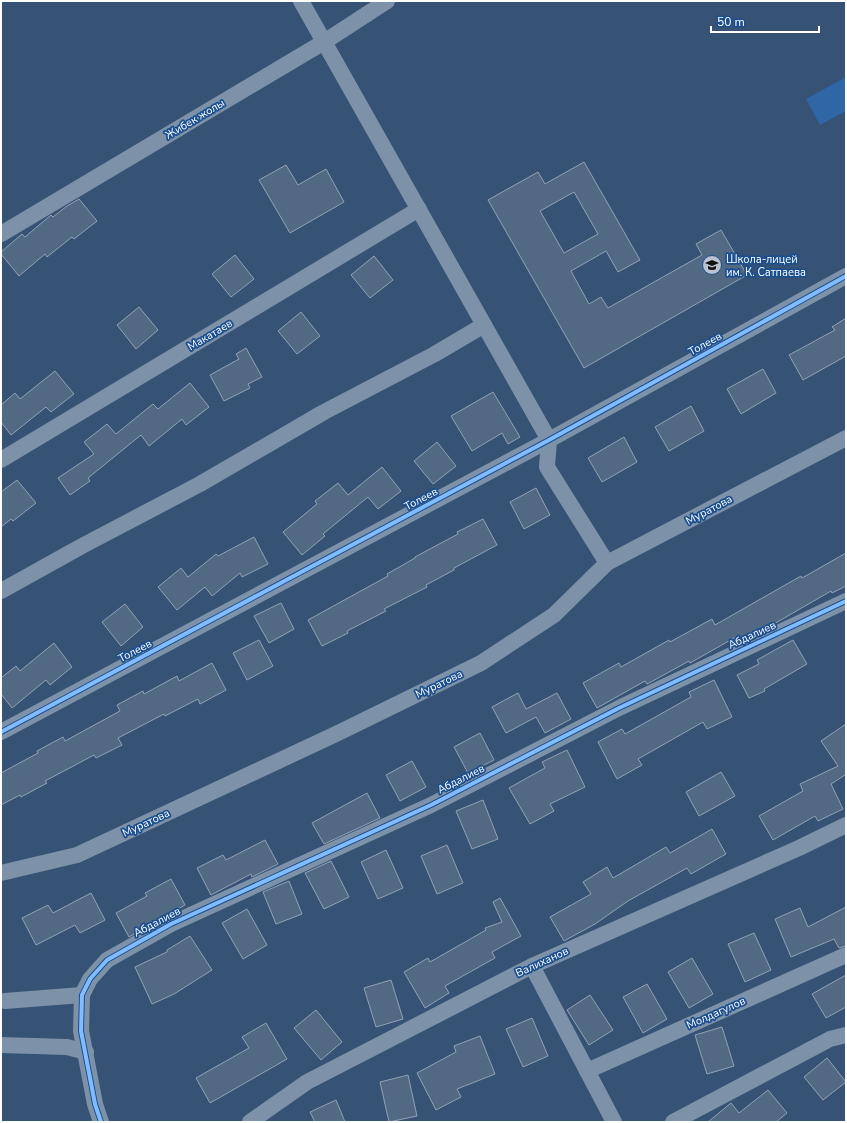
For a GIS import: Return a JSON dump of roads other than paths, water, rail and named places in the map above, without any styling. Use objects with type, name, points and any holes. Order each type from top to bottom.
[{"type":"street","points":[[302,1],[549,440],[547,466],[607,563]]},
{"type":"street","name":"Жибек жолы","points":[[1,234],[324,42],[387,1]]},
{"type":"street","name":"Макатаев","points":[[1,460],[419,209]]},
{"type":"street","name":"Толеев","points":[[1,732],[549,440],[846,276]]},
{"type":"street","points":[[1,591],[82,546],[200,484],[324,412],[435,354],[484,325]]},
{"type":"street","name":"Муратова","points":[[1,873],[77,855],[329,738],[481,663],[554,615],[607,563],[846,438]]},
{"type":"street","name":"Абдалиев","points":[[82,995],[90,979],[107,960],[171,924],[431,805],[619,708],[846,601]]},
{"type":"street","name":"Валиханов","points":[[250,1122],[307,1082],[532,966],[799,848],[846,825]]},
{"type":"street","name":"Молдагулов","points":[[587,1071],[846,955]]},
{"type":"street","points":[[532,966],[614,1122]]},
{"type":"street","points":[[5,1000],[82,995],[81,1031],[95,1104],[101,1122]]},
{"type":"street","points":[[673,1122],[830,1040],[846,1035]]},
{"type":"street","points":[[1,1045],[66,1047],[86,1052]]},
{"type":"place","name":"Школа-лицей им. К. Сатпаева","points":[[712,265]]}]
